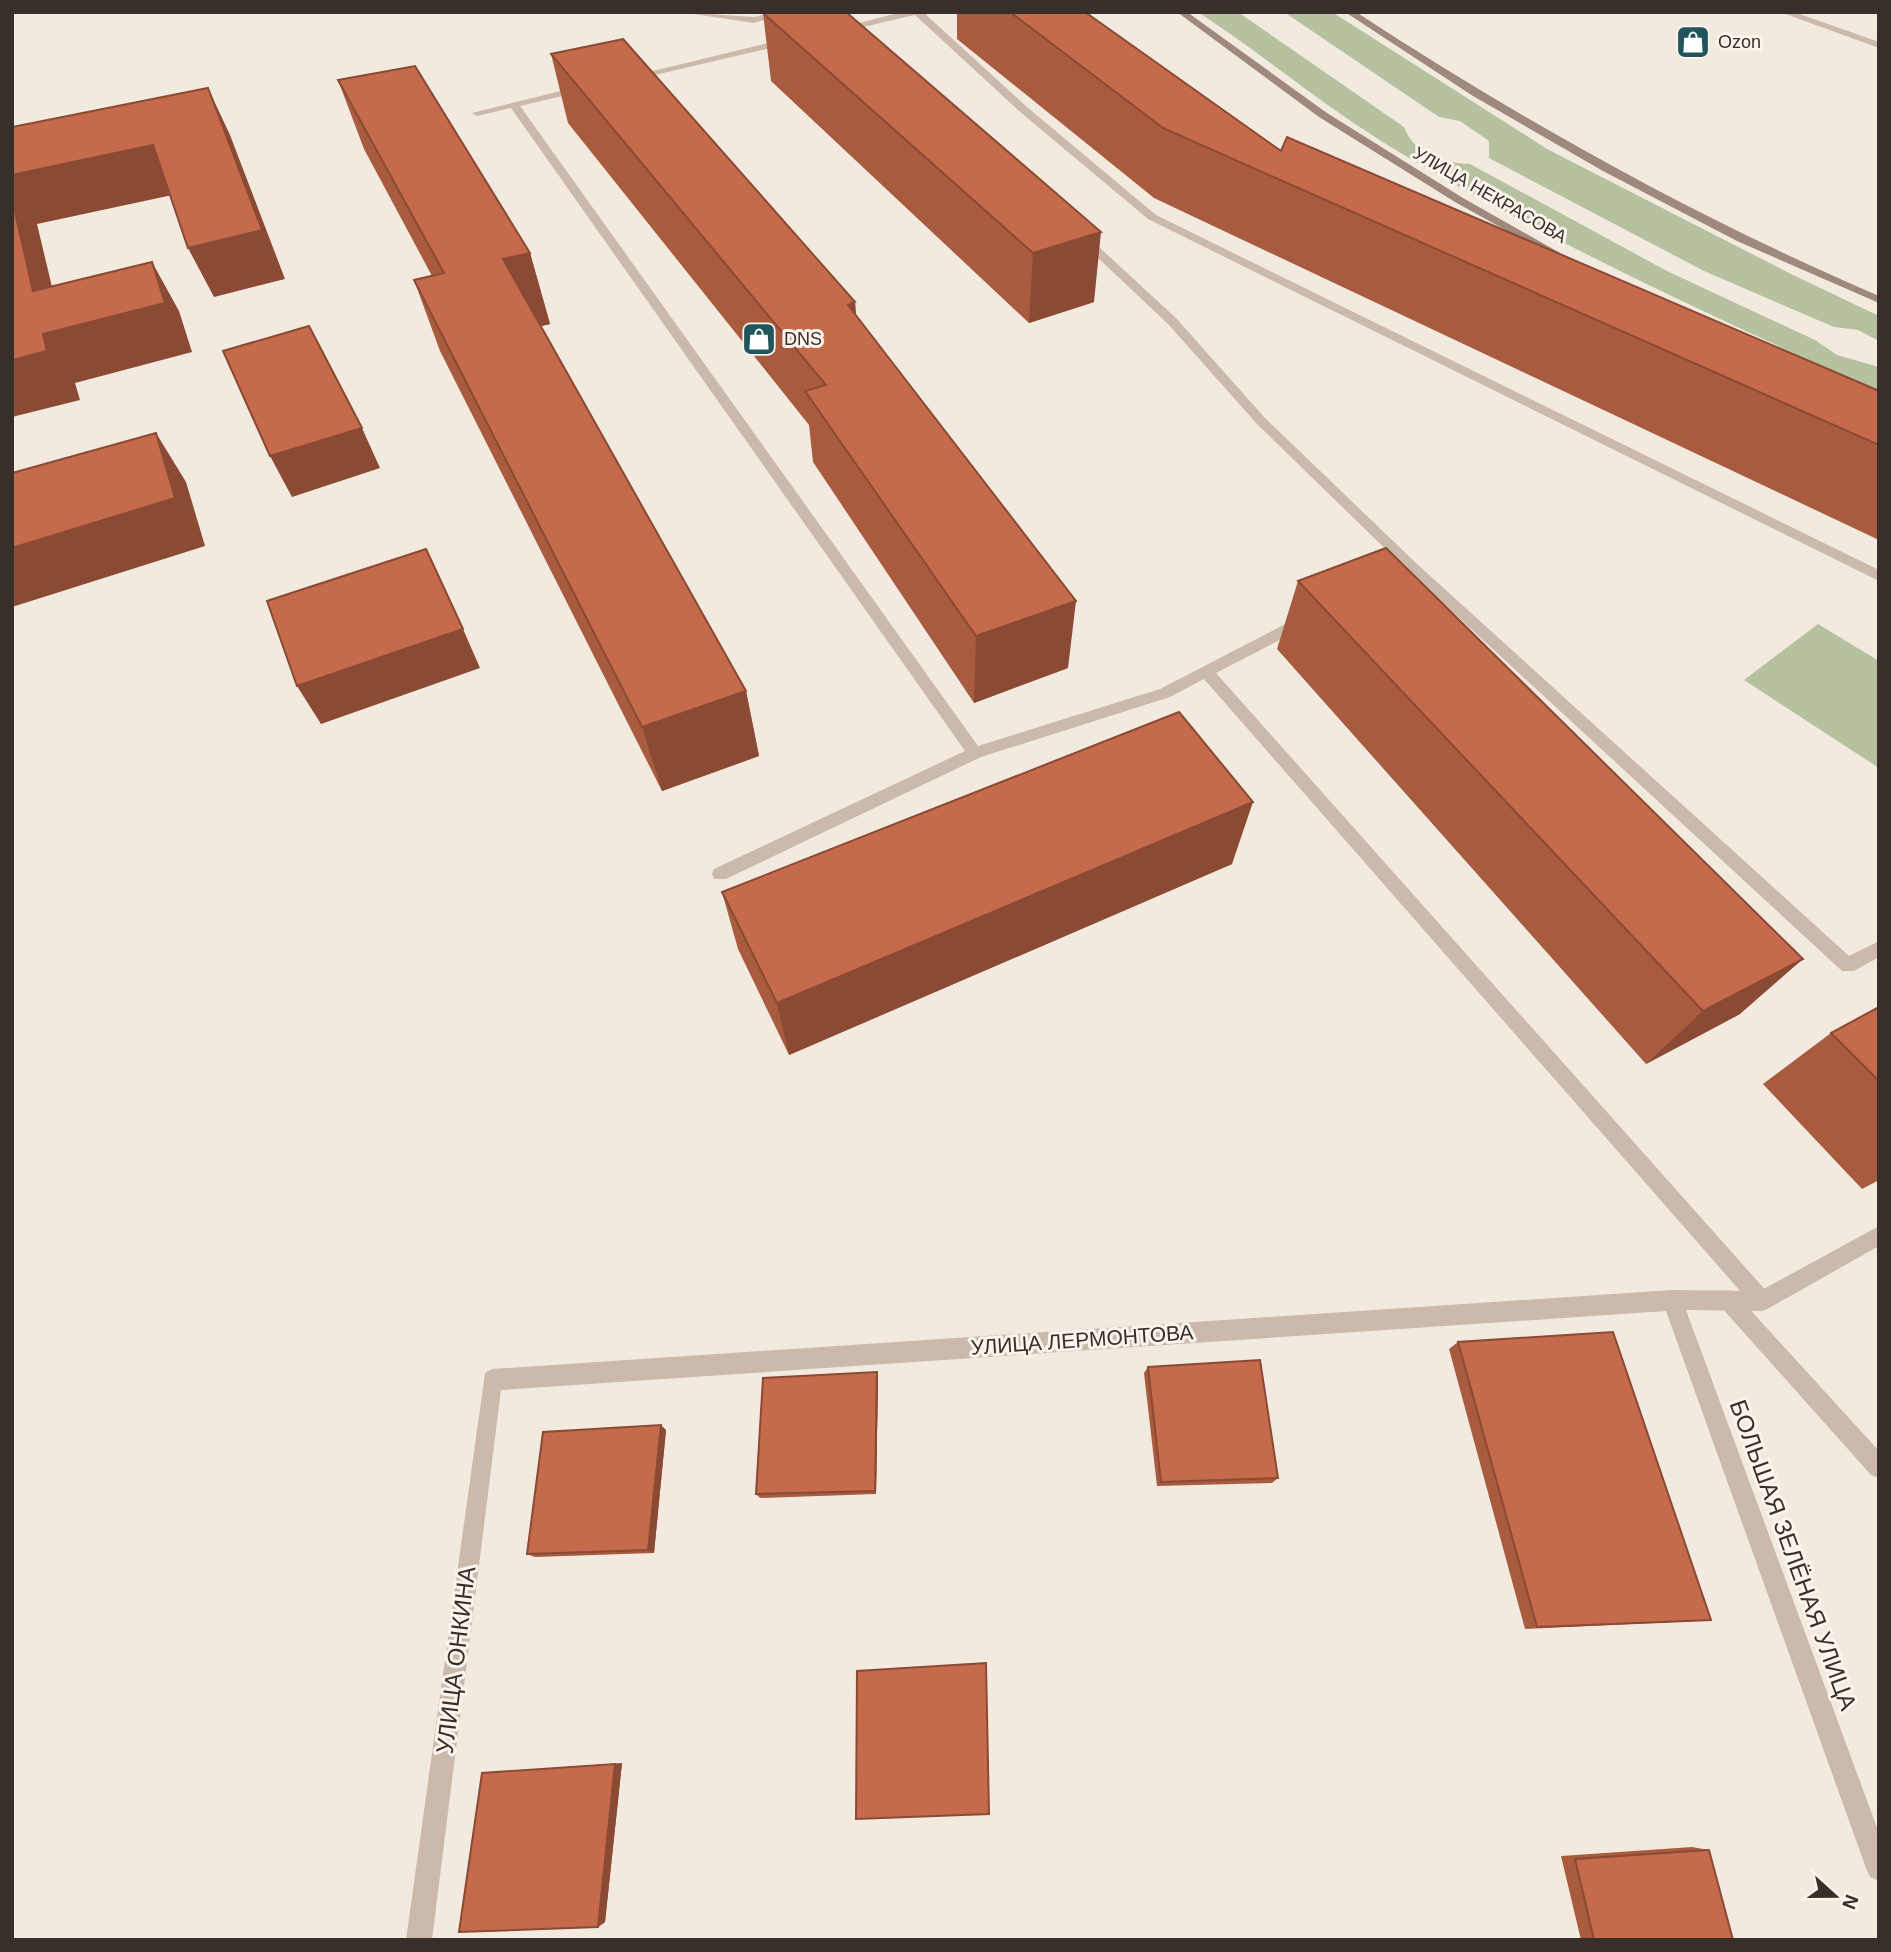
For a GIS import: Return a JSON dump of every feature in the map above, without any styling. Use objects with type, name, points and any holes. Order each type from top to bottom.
[{"type":"main road","name":"УЛИЦА НЕКРАСОВА","points":[[1181,12],[1323,115],[1459,200],[1575,265]]},
{"type":"main road","points":[[1349,12],[1559,145],[1675,206],[1879,300]]},
{"type":"street","points":[[684,12],[754,20],[788,12]]},
{"type":"street","points":[[827,33],[916,12],[1023,109],[1152,217],[1879,576]]},
{"type":"street","points":[[1784,12],[1879,45]]},
{"type":"street","points":[[854,26],[864,36]]},
{"type":"street","points":[[623,80],[800,39]]},
{"type":"street","points":[[477,113],[596,86]]},
{"type":"street","points":[[514,105],[975,753]]},
{"type":"street","points":[[1070,226],[1172,321],[1261,421],[1405,569],[1848,966],[1879,948]]},
{"type":"street","points":[[720,874],[975,753],[1165,693],[1314,615]]},
{"type":"street","points":[[1205,671],[1762,1301],[1879,1235]]},
{"type":"street","name":"УЛИЦА ЛЕРМОНТОВА","points":[[492,1381],[1672,1300],[1762,1301]]},
{"type":"street","name":"БОЛЬШАЯ ЗЕЛЁНАЯ УЛИЦА","points":[[1672,1300],[1879,1868]]},
{"type":"street","points":[[1728,1300],[1879,1467]]},
{"type":"street","name":"УЛИЦА ОНКИНА","points":[[419,1940],[492,1381]]},
{"type":"green space","points":[[1198,12],[1238,12],[1404,127],[1415,144],[1431,155],[1450,162],[1470,164],[1667,271],[1815,340],[1837,355],[1879,367],[1879,392],[1638,280],[1461,188],[1377,139]]},
{"type":"green space","points":[[1284,12],[1332,12],[1547,149],[1879,316],[1879,341],[1858,330],[1834,327],[1704,271],[1489,158],[1489,141],[1460,121],[1439,117]]},
{"type":"green space","points":[[1818,624],[1879,661],[1879,768],[1744,680]]},
{"type":"building","points":[[846,12],[1101,232],[1033,253],[763,13]]},
{"type":"building","points":[[1010,12],[1085,12],[1281,151],[1287,137],[1879,391],[1879,445],[1163,128]]},
{"type":"building","points":[[623,39],[855,302],[848,305],[1076,601],[976,636],[805,391],[826,385],[551,54]]},
{"type":"building","points":[[415,66],[530,253],[503,259],[746,691],[642,727],[414,280],[444,273],[338,80]]},
{"type":"building","points":[[208,88],[262,230],[188,248],[153,145],[12,175],[12,127]]},
{"type":"building","points":[[12,199],[33,291],[152,262],[165,303],[43,334],[47,351],[12,360]]},
{"type":"building","points":[[309,326],[362,428],[270,456],[223,351]]},
{"type":"building","points":[[156,433],[175,498],[12,548],[12,473]]},
{"type":"building","points":[[1386,548],[1803,959],[1703,1011],[1298,581]]},
{"type":"building","points":[[426,549],[463,629],[297,686],[267,601]]},
{"type":"building","points":[[1179,712],[1253,802],[777,1003],[722,892]]},
{"type":"building","points":[[1879,1007],[1879,1081],[1831,1033]]},
{"type":"building","points":[[1613,1332],[1711,1620],[1537,1627],[1458,1342]]},
{"type":"building","points":[[1260,1360],[1278,1478],[1161,1482],[1148,1367]]},
{"type":"building","points":[[877,1372],[875,1491],[756,1494],[763,1378]]},
{"type":"building","points":[[661,1425],[648,1550],[527,1554],[543,1432]]},
{"type":"building","points":[[986,1663],[989,1814],[856,1819],[857,1671]]},
{"type":"building","points":[[615,1764],[598,1927],[459,1932],[482,1773]]},
{"type":"building","points":[[1709,1850],[1733,1940],[1594,1940],[1575,1859]]},
{"type":"place","name":"Ozon","points":[[1693,42]]},
{"type":"place","name":"DNS","points":[[759,339]]}]
